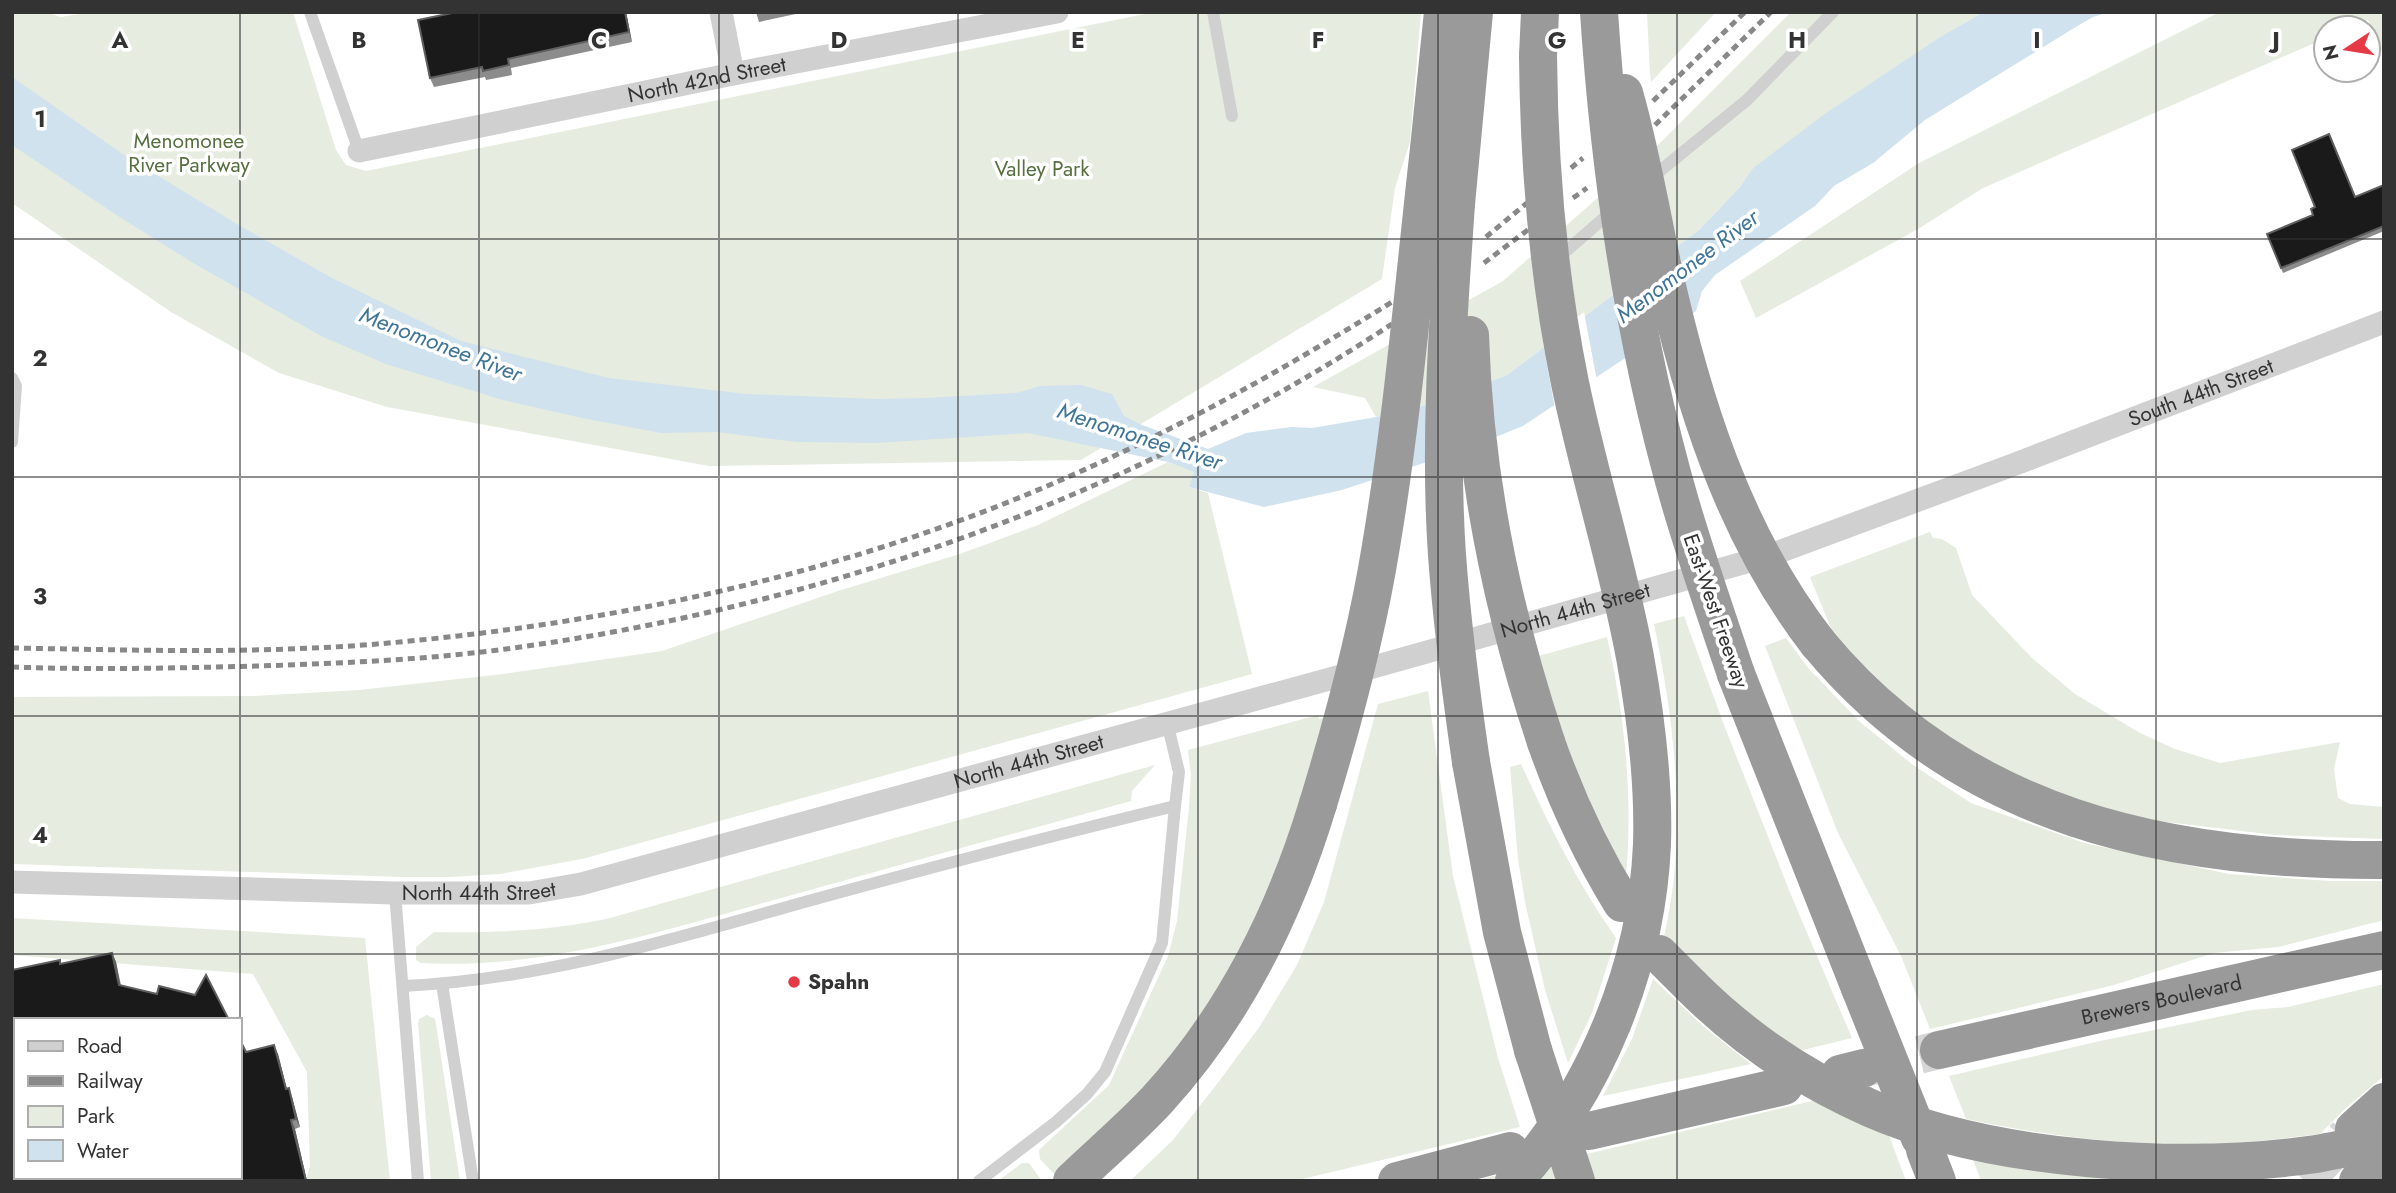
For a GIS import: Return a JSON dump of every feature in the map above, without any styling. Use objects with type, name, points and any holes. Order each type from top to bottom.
[{"type":"highway","points":[[1072,1181],[1156,1101],[1188,1062],[1228,1005],[1265,942],[1288,893],[1318,804],[1350,691],[1381,547],[1399,421],[1443,12]]},
{"type":"highway","points":[[1474,12],[1456,204],[1447,354],[1445,491],[1453,623],[1471,762],[1499,919],[1533,1050],[1576,1181]]},
{"type":"highway","points":[[1397,1181],[1512,1166],[1557,1126],[1576,1096],[1614,1020],[1633,961],[1643,915],[1652,845],[1650,782],[1635,656],[1570,384],[1555,297],[1538,127],[1540,12]]},
{"type":"highway","points":[[1600,12],[1639,149],[1678,326],[1710,436],[1746,529],[1768,571],[1791,609],[1840,670],[1868,698],[1934,750],[2012,795],[2056,812],[2104,828],[2197,848],[2307,859],[2384,860]]},
{"type":"highway","name":"East-West Freeway","points":[[1600,12],[1604,86],[1615,184],[1632,294],[1647,367],[1684,513],[1736,674],[1931,1165]]},
{"type":"highway","points":[[1456,204],[1470,317],[1476,423],[1492,534],[1515,642],[1564,792],[1583,834],[1622,903]]},
{"type":"highway","name":"Brewers Boulevard","points":[[1939,1050],[2384,950]]},
{"type":"highway","points":[[1659,954],[1723,1018],[1791,1067],[1871,1108],[1950,1134],[2080,1157],[2172,1163],[2277,1158],[2316,1154],[2369,1135],[2384,1102]]},
{"type":"highway","points":[[1589,1131],[1784,1086]]},
{"type":"highway","points":[[2358,1181],[2384,1172]]},
{"type":"street","points":[[721,12],[733,74]]},
{"type":"street","name":"North 42nd Street","points":[[359,151],[733,74],[1057,12]]},
{"type":"street","name":"South 44th Street","points":[[2018,463],[2384,322]]},
{"type":"street","name":"North 44th Street","points":[[12,883],[395,893],[529,892],[581,884],[1742,564],[2018,463]]},
{"type":"lane","points":[[310,12],[359,151]]},
{"type":"lane","points":[[1213,12],[1232,116]]},
{"type":"lane","points":[[1539,276],[1634,191],[1747,100],[1833,12]]},
{"type":"lane","points":[[12,378],[16,386],[12,442]]},
{"type":"lane","points":[[979,1181],[1056,1122],[1087,1094],[1105,1072],[1162,943],[1179,772],[1167,722]]},
{"type":"lane","points":[[403,986],[514,975],[656,944],[936,866],[1175,806]]},
{"type":"lane","points":[[395,893],[418,1181]]},
{"type":"lane","points":[[442,984],[473,1181]]},
{"type":"green space","points":[[12,12],[45,12],[61,17],[91,12],[293,12],[336,150],[346,165],[366,171],[1155,12],[1421,12],[1410,142],[1395,188],[1382,279],[1081,460],[709,466],[387,407],[279,373],[171,312],[12,203]]},
{"type":"green space","points":[[1647,12],[1716,12],[1651,82],[1650,73]]},
{"type":"green space","points":[[1791,12],[1984,12],[1940,37],[1752,169],[1740,187],[1699,230],[1507,375],[1439,402],[1376,417],[1365,398],[1313,387],[1503,281],[1658,145]]},
{"type":"green space","points":[[2220,12],[2384,12],[2384,57],[2382,14],[2312,14],[2312,44],[1983,188],[1918,229],[1756,318],[1740,281],[1919,163]]},
{"type":"green space","points":[[1168,462],[1195,472],[1189,487],[1208,493],[1252,674],[582,859],[500,874],[400,877],[12,864],[12,697],[254,696],[359,690],[503,674],[662,651],[838,591],[960,554],[1038,525]]},
{"type":"green space","points":[[1930,532],[1933,538],[1942,539],[1956,548],[1972,595],[2032,658],[2075,694],[2140,733],[2175,749],[2220,763],[2340,742],[2334,769],[2338,798],[2350,804],[2384,807],[2384,839],[2275,835],[2158,821],[2111,811],[2017,779],[1921,720],[1835,638],[1810,577]]},
{"type":"green space","points":[[1684,616],[1791,895],[1852,1038],[1799,1051],[1725,996],[1664,936],[1676,859],[1676,780],[1668,701],[1654,624]]},
{"type":"green space","points":[[1607,637],[1619,698],[1626,760],[1629,822],[1625,884],[1599,833],[1535,657]]},
{"type":"green space","points":[[1786,638],[1809,669],[1860,722],[1913,765],[1971,803],[2084,843],[2229,874],[2330,881],[2384,881],[2384,920],[2278,947],[2214,953],[2114,985],[1930,1029],[1901,956],[1838,833],[1765,646]]},
{"type":"green space","points":[[1428,691],[1453,876],[1498,1058],[1520,1127],[1294,1181],[1130,1181],[1173,1140],[1217,1084],[1260,1026],[1297,965],[1324,902],[1378,704]]},
{"type":"green space","points":[[1318,715],[1319,719],[1328,717],[1288,860],[1192,1037],[1057,1177],[1040,1159],[1039,1150],[1109,1085],[1168,956],[1177,921],[1189,807],[1191,775],[1188,750]]},
{"type":"green space","points":[[1521,764],[1564,853],[1616,938],[1592,1013],[1568,1063],[1545,990],[1518,859],[1510,767]]},
{"type":"green space","points":[[1155,765],[1132,791],[1131,801],[644,936],[556,955],[511,961],[466,964],[421,963],[416,960],[416,947],[434,932],[522,930],[610,918]]},
{"type":"green space","points":[[12,918],[365,938],[390,1181],[306,1181],[310,1166],[307,1072],[253,974],[12,955]]},
{"type":"green space","points":[[1653,979],[1704,1027],[1751,1064],[1603,1096],[1632,1039]]},
{"type":"green space","points":[[2384,984],[2384,1076],[2320,1134],[2250,1142],[2153,1144],[2046,1134],[1966,1119],[1949,1076],[2100,1041],[2252,1010],[2288,1007]]},
{"type":"green space","points":[[427,1015],[435,1019],[436,1024],[460,1181],[431,1181],[418,1023],[419,1019]]},
{"type":"green space","points":[[1871,1087],[1906,1181],[1475,1181],[1485,1178]]},
{"type":"green space","points":[[1972,1157],[2265,1179],[2265,1181],[1981,1181]]},
{"type":"green space","points":[[1022,1163],[1029,1163],[1042,1181],[998,1181]]},
{"type":"water","name":"Menomonee River","points":[[1984,12],[2109,12],[2093,17],[2074,28],[1925,120],[1873,163],[1834,186],[1815,206],[1715,275],[1702,291],[1696,311],[1523,426],[1463,450],[1342,490],[1264,507],[1189,487],[1194,472],[1168,462],[1028,433],[876,443],[797,442],[717,432],[661,433],[503,400],[386,364],[321,336],[195,264],[12,145],[12,77],[127,157],[242,227],[332,278],[461,341],[609,378],[746,394],[925,398],[1016,393],[1041,386],[1081,385],[1112,394],[1124,416],[1208,449],[1246,433],[1292,427],[1312,428],[1439,402],[1507,375],[1699,230],[1740,187],[1752,169],[1826,113],[1940,37]]},
{"type":"pier","points":[[1584,312],[1597,381],[1555,409],[1543,343]]},
{"type":"building","points":[[457,12],[625,12],[629,32],[508,59],[509,65],[483,71],[482,67],[430,78],[418,20]]},
{"type":"building","points":[[2329,134],[2355,197],[2384,185],[2384,226],[2281,268],[2267,234],[2313,215],[2311,209],[2315,207],[2292,150]]},
{"type":"building","points":[[112,953],[119,985],[157,994],[159,986],[195,995],[206,975],[228,1018],[14,1018],[12,1067],[12,970],[60,960],[60,964]]},
{"type":"building","points":[[242,1044],[246,1052],[274,1045],[286,1089],[289,1088],[296,1119],[291,1120],[306,1181],[199,1181],[242,1179]]},
{"type":"building","points":[[14,1146],[14,1179],[105,1181],[12,1181]]},
{"type":"tunnel","points":[[1864,1068],[1939,1050]]},
{"type":"tunnel","points":[[2305,1181],[2347,1135]]},
{"type":"railway","points":[[1653,101],[1745,12]]},
{"type":"railway","points":[[1655,125],[1771,12]]},
{"type":"railway","points":[[1571,168],[1583,158]]},
{"type":"railway","points":[[1573,198],[1587,188]]},
{"type":"railway","points":[[1486,237],[1527,203]]},
{"type":"railway","points":[[1484,263],[1529,229]]},
{"type":"railway","points":[[12,648],[240,650],[377,644],[523,628],[742,586],[814,567],[953,523],[1068,477],[1235,394],[1395,300]]},
{"type":"railway","points":[[12,667],[105,669],[259,666],[444,656],[623,630],[739,605],[854,574],[967,536],[1078,492],[1186,442],[1291,386],[1392,324]]},
{"type":"place","name":"Spahn","points":[[794,982]]},
{"type":"park label","name":"Menomonee River Parkway","points":[[189,153]]},
{"type":"park label","name":"Valley Park","points":[[1042,169]]}]
